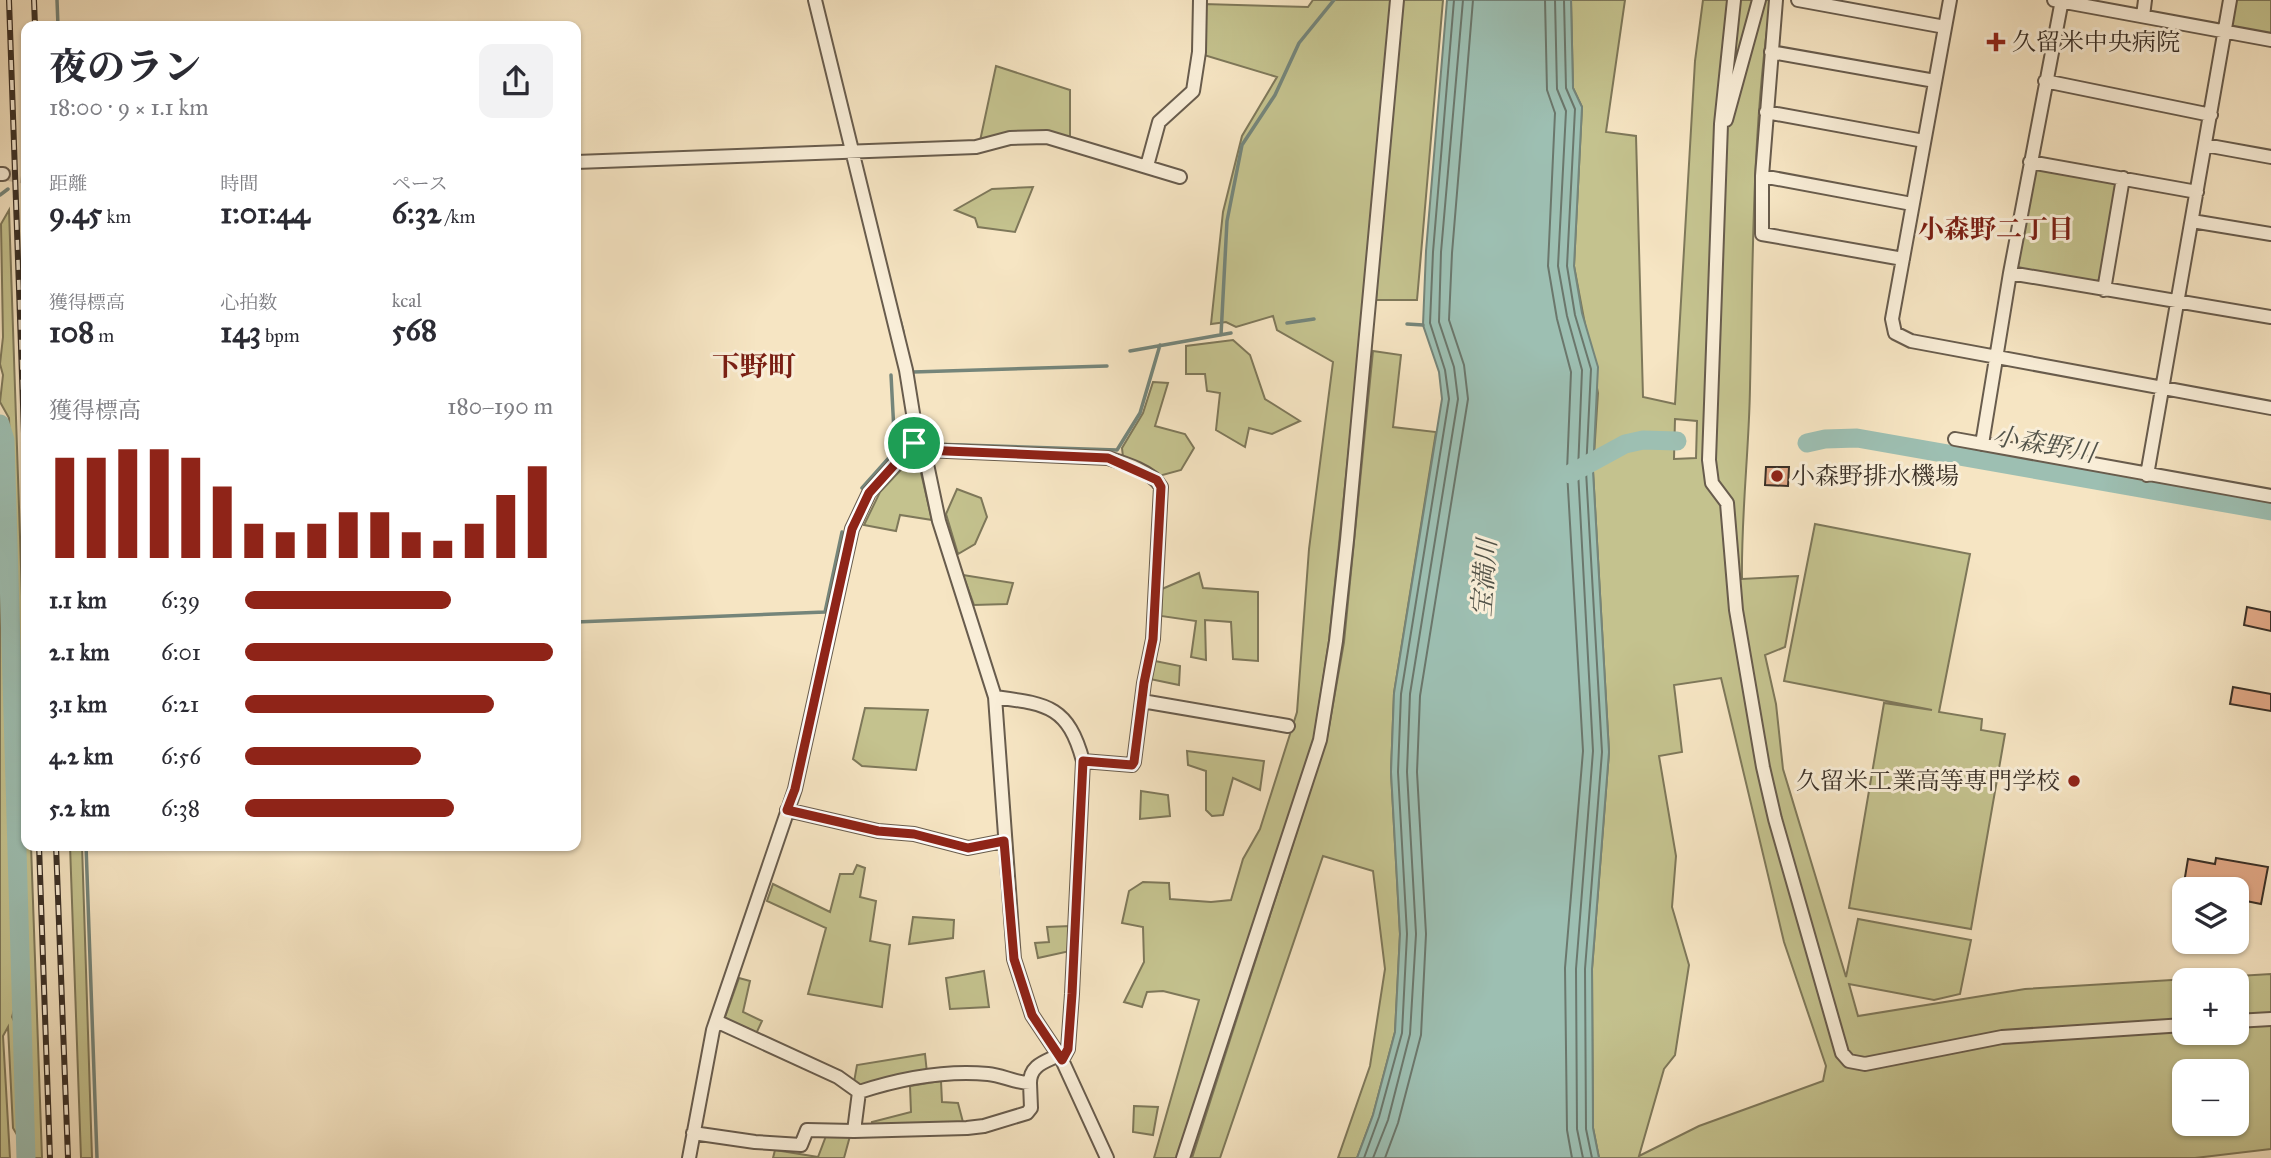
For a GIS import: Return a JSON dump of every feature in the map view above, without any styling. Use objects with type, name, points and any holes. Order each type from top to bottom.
[{"type":"street","points":[[816,0],[906,370],[919,447],[939,521],[995,697],[1014,959],[1032,1015],[1061,1058],[1107,1158]]},
{"type":"street","points":[[1147,166],[1159,122],[1193,91],[1199,52],[1200,0]]},
{"type":"street","points":[[1183,1158],[1320,740],[1336,641],[1346,553],[1397,0]]},
{"type":"street","points":[[1734,0],[1720,124],[1709,460],[1712,483],[1727,503],[1742,651],[1753,720],[1774,819],[1842,1054],[1849,1061],[1865,1064],[2002,1037],[2172,1026]]},
{"type":"street","points":[[1720,124],[1729,115],[1737,76],[1759,0]]},
{"type":"street","points":[[1776,0],[1762,176],[1762,234],[1903,259]]},
{"type":"street","points":[[1798,0],[1876,6],[1945,27]]},
{"type":"street","points":[[1950,0],[1892,318],[1895,332],[1903,339],[1996,358],[2271,408]]},
{"type":"street","points":[[2143,16],[2145,0]]},
{"type":"street","points":[[2147,475],[2230,0]]},
{"type":"street","points":[[1982,444],[2059,1],[2271,40]]},
{"type":"street","points":[[1771,52],[1935,81]]},
{"type":"street","points":[[2045,81],[2211,115]]},
{"type":"street","points":[[1766,112],[1924,141]]},
{"type":"street","points":[[581,162],[976,147],[1010,138],[1047,137],[1180,177]]},
{"type":"street","points":[[2205,145],[2271,157]]},
{"type":"street","points":[[2030,162],[2197,192]]},
{"type":"street","points":[[1762,176],[1912,204]]},
{"type":"street","points":[[2104,290],[2123,178]]},
{"type":"street","points":[[2192,221],[2271,234]]},
{"type":"street","points":[[2010,272],[2271,317]]},
{"type":"street","points":[[1955,439],[2271,496]]},
{"type":"street","points":[[689,1158],[716,1021],[795,789],[852,529],[869,493],[919,447],[1108,458],[1157,480],[1161,487],[1153,639],[1132,765],[1083,761]]},
{"type":"street","points":[[693,1133],[801,1145],[807,1130],[902,1132],[984,1126],[1027,1113],[1031,1108],[1030,1074],[1036,1066],[1061,1058],[1068,1049],[1083,761],[1076,738],[1066,722],[1043,704],[995,697]]},
{"type":"street","points":[[1142,701],[1288,726]]},
{"type":"street","points":[[787,810],[878,831],[914,834],[968,848],[1004,841]]},
{"type":"street","points":[[2249,1020],[2271,1019]]},
{"type":"street","points":[[716,1021],[838,1077],[859,1091],[944,1074],[990,1074],[1030,1083]]},
{"type":"street","points":[[854,1131],[859,1091]]},
{"type":"shaded area","points":[[1313,0],[1443,0],[1417,300],[1376,300],[1377,284],[1366,283],[1329,641],[1314,738],[1177,1158],[1154,1158],[1199,1000],[1163,991],[1147,992],[1142,1007],[1124,1002],[1144,962],[1143,927],[1122,923],[1129,891],[1143,882],[1169,883],[1170,899],[1211,902],[1231,900],[1243,859],[1260,829],[1297,712],[1309,549],[1333,362],[1277,330],[1273,316],[1236,327],[1226,322],[1211,324],[1223,212],[1242,136],[1277,77],[1204,55],[1204,4],[1308,7]]},
{"type":"shaded area","points":[[1571,0],[1625,0],[1606,132],[1636,136],[1643,397],[1675,404],[1695,61],[1703,0],[1771,0],[1757,145],[1742,579],[1798,576],[1785,647],[1765,655],[1776,704],[1783,769],[1846,977],[1858,919],[1971,940],[1960,994],[1934,1000],[1849,984],[1858,1016],[2025,989],[2172,980],[2172,1045],[2249,1045],[2249,975],[2271,974],[2271,1149],[2195,1158],[1599,1158],[1593,1128],[1592,969],[1609,752],[1593,471],[1598,393],[1574,266],[1582,107],[1573,88]],"holes":[[[1675,419],[1697,421],[1696,458],[1674,459]],[[1721,678],[1784,942],[1826,1066],[1823,1081],[1699,1126],[1639,1156],[1664,1069],[1675,1055],[1689,965],[1672,907],[1676,856],[1659,756],[1682,752],[1674,685]]]},
{"type":"shaded area","points":[[2233,0],[2271,0],[2271,36],[2229,28]]},
{"type":"shaded area","points":[[996,66],[1070,90],[1070,139],[980,141]]},
{"type":"shaded area","points":[[2032,165],[2120,180],[2103,284],[2012,270]]},
{"type":"shaded area","points":[[1033,187],[1015,232],[978,227],[975,218],[955,210],[992,189]]},
{"type":"shaded area","points":[[9,210],[21,566],[21,788],[9,418],[0,402],[3,375],[0,364],[3,337],[1,224]]},
{"type":"shaded area","points":[[1233,340],[1250,355],[1265,399],[1300,421],[1272,434],[1249,428],[1245,447],[1216,430],[1220,393],[1207,391],[1205,374],[1186,374],[1186,346]]},
{"type":"shaded area","points":[[1373,351],[1401,355],[1393,427],[1436,432],[1394,693],[1391,772],[1400,934],[1395,1032],[1373,1115],[1357,1158],[1338,1158],[1370,1066],[1385,969],[1373,871],[1323,856],[1220,1158],[1192,1158],[1327,738],[1344,642]]},
{"type":"shaded area","points":[[1153,382],[1168,383],[1155,426],[1185,434],[1194,448],[1181,470],[1159,476],[1123,457],[1122,448],[1143,413]]},
{"type":"shaded area","points":[[912,458],[918,460],[932,520],[900,515],[896,531],[864,525],[880,492]]},
{"type":"shaded area","points":[[0,484],[18,996],[12,1017],[20,1033],[23,1145],[13,1128],[8,1027],[3,1036],[10,1158],[0,1158]]},
{"type":"shaded area","points":[[957,489],[981,498],[987,517],[975,544],[958,554],[946,514]]},
{"type":"shaded area","points":[[1815,524],[1970,554],[1939,712],[1982,719],[1981,730],[2005,734],[1971,929],[1849,908],[1884,703],[1932,710],[1784,681]]},
{"type":"shaded area","points":[[1199,573],[1203,588],[1258,592],[1258,661],[1233,659],[1231,622],[1205,620],[1206,660],[1191,657],[1196,621],[1161,616],[1162,589]]},
{"type":"shaded area","points":[[963,575],[1013,583],[1007,604],[974,605]]},
{"type":"shaded area","points":[[1155,661],[1180,666],[1179,685],[1150,679]]},
{"type":"shaded area","points":[[865,708],[928,710],[916,770],[862,766],[853,759]]},
{"type":"shaded area","points":[[1187,751],[1264,761],[1260,790],[1233,778],[1223,815],[1212,816],[1206,810],[1206,771],[1188,765]]},
{"type":"shaded area","points":[[1141,791],[1168,795],[1170,816],[1140,819]]},
{"type":"shaded area","points":[[23,851],[31,851],[42,1158],[33,1158]]},
{"type":"shaded area","points":[[70,851],[82,851],[92,1158],[81,1158]]},
{"type":"shaded area","points":[[857,865],[865,868],[860,897],[876,901],[870,941],[890,945],[882,1007],[808,994],[826,928],[767,901],[773,884],[830,912],[840,874],[853,874]]},
{"type":"shaded area","points":[[913,917],[954,920],[953,938],[909,944]]},
{"type":"shaded area","points":[[1070,926],[1070,951],[1038,958],[1035,943],[1049,942],[1047,927]]},
{"type":"shaded area","points":[[984,971],[989,1007],[950,1009],[946,978]]},
{"type":"shaded area","points":[[739,978],[750,981],[743,1012],[762,1021],[755,1036],[724,1020]]},
{"type":"shaded area","points":[[925,1054],[927,1073],[859,1087],[854,1082],[857,1065]]},
{"type":"shaded area","points":[[941,1081],[942,1102],[958,1103],[964,1126],[873,1129],[872,1122],[911,1112],[910,1086]]},
{"type":"shaded area","points":[[1134,1106],[1158,1107],[1153,1135],[1133,1132]]},
{"type":"shaded area","points":[[826,1136],[850,1136],[844,1158],[773,1158],[775,1150],[818,1157]]},
{"type":"water","name":"宝満川","points":[[1447,0],[1571,0],[1573,88],[1582,107],[1574,266],[1582,313],[1598,367],[1593,471],[1609,752],[1592,969],[1593,1128],[1599,1158],[1357,1158],[1373,1115],[1395,1032],[1400,934],[1391,772],[1394,693],[1442,399],[1439,372],[1423,325],[1426,251]]},
{"type":"building","name":"小森野排水機場","points":[[1766,467],[1789,467],[1788,486],[1765,485]]},
{"type":"building","points":[[2247,607],[2271,612],[2271,631],[2244,625]]},
{"type":"building","points":[[2233,687],[2271,694],[2271,711],[2230,704]]},
{"type":"building","points":[[2216,858],[2268,867],[2261,904],[2249,902],[2249,877],[2185,877],[2188,859],[2215,864]]},
{"type":"waterway","points":[[57,0],[58,21]]},
{"type":"waterway","points":[[1221,335],[1227,221],[1242,145],[1275,95],[1299,43],[1334,0]]},
{"type":"waterway","points":[[0,195],[8,189]]},
{"type":"waterway","points":[[1287,323],[1314,319]]},
{"type":"waterway","points":[[900,320],[903,332]]},
{"type":"waterway","points":[[1407,324],[1423,325]]},
{"type":"waterway","points":[[1130,351],[1231,333]]},
{"type":"waterway","points":[[931,444],[1117,450],[1140,413],[1160,345]]},
{"type":"waterway","points":[[913,372],[1107,366]]},
{"type":"waterway","points":[[862,488],[895,451],[891,375]]},
{"type":"waterway","points":[[0,424],[5,440],[26,1158]]},
{"type":"waterway","name":"小森野川","points":[[1807,443],[1825,439],[1857,438],[2271,511]]},
{"type":"waterway","name":"小森野川","points":[[1570,474],[1625,444],[1643,440],[1677,441]]},
{"type":"waterway","points":[[581,622],[825,612],[842,532]]},
{"type":"waterway","points":[[86,851],[97,1158]]},
{"type":"tunnel","points":[[3,174],[21,177]]},
{"type":"railway","points":[[9,0],[21,347]]},
{"type":"railway","points":[[34,0],[35,21]]},
{"type":"railway","points":[[39,851],[50,1158]]},
{"type":"railway","points":[[56,851],[68,1158]]},
{"type":"place","name":"久留米中央病院","points":[[1996,42]]},
{"type":"place","name":"小森野排水機場","points":[[1777,476]]},
{"type":"place","name":"久留米工業高等専門学校","points":[[2074,781]]},
{"type":"district","name":"小森野二丁目","points":[[1996,229]]},
{"type":"district","name":"下野町","points":[[754,366]]},
{"type":"route","points":[[914,443],[923,450],[1108,458],[1120,461],[1157,480],[1161,487],[1153,639],[1144,683],[1134,762],[1132,765],[1083,761],[1072,994],[1068,1049],[1062,1060],[1032,1015],[1023,995],[1014,959],[1004,841],[968,848],[914,834],[878,831],[787,810],[795,789],[852,529],[869,493],[914,443]]}]
